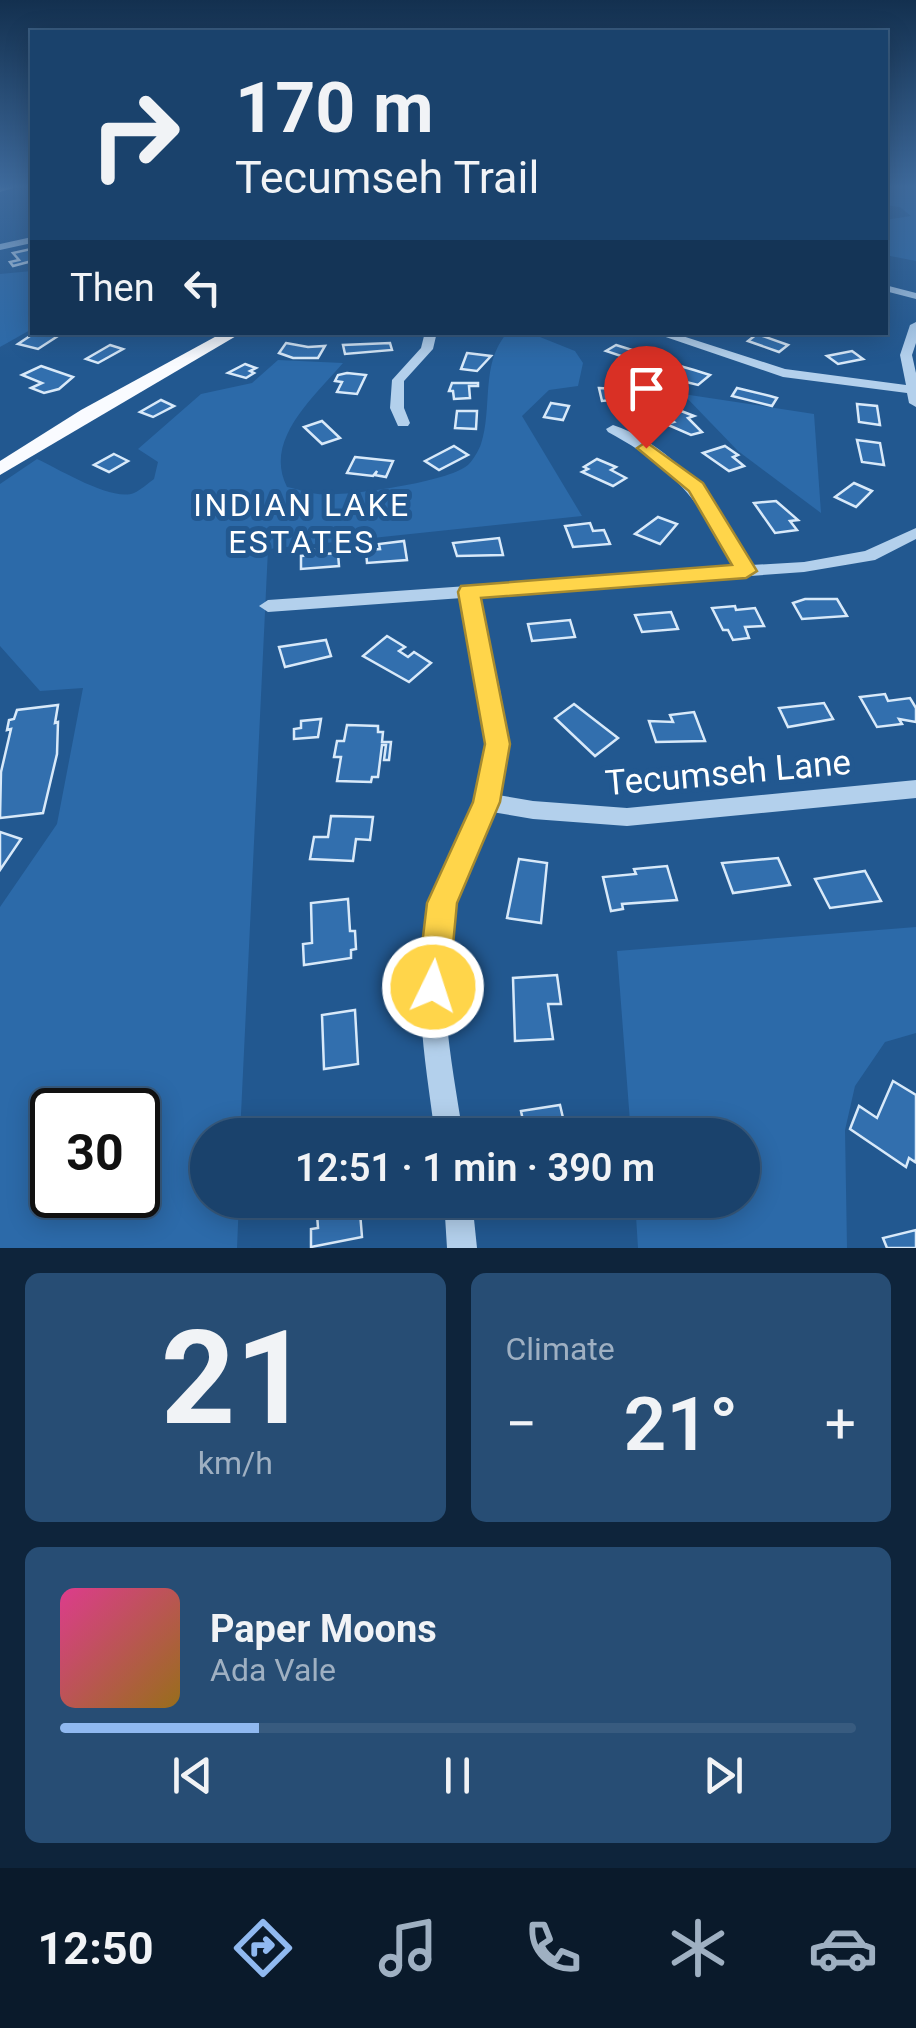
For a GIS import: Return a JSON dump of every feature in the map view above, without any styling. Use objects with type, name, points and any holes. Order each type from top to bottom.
[{"type":"main road","points":[[0,469],[76,421],[231,335]]},
{"type":"street","points":[[888,289],[916,296]]},
{"type":"street","points":[[665,335],[783,373],[914,396],[906,355],[916,325]]},
{"type":"street","points":[[402,423],[397,408],[398,380],[427,349],[430,335]]},
{"type":"street","points":[[612,428],[689,480],[715,514],[746,571]]},
{"type":"street","points":[[268,606],[850,561],[888,550],[916,533]]},
{"type":"street","points":[[448,1118],[433,987],[434,956],[442,903],[486,802],[498,744],[469,592]]},
{"type":"street","name":"Tecumseh Lane","points":[[486,802],[627,817],[916,790]]},
{"type":"street","points":[[460,1218],[462,1248]]},
{"type":"shaded area","points":[[888,243],[916,243],[916,261],[888,256]]},
{"type":"shaded area","points":[[30,271],[30,330],[0,347],[0,274]]},
{"type":"shaded area","points":[[506,335],[540,335],[575,351],[583,363],[578,386],[549,390],[522,416],[582,516],[268,549],[241,1118],[190,1118],[190,1218],[238,1218],[237,1248],[0,1248],[0,907],[57,824],[83,688],[40,691],[0,646],[0,484],[37,459],[99,489],[124,495],[134,493],[154,479],[158,462],[138,449],[201,394],[252,383],[278,360],[343,363],[306,405],[287,436],[281,470],[287,487],[318,494],[350,493],[442,477],[469,464],[480,446],[490,372]]},
{"type":"shaded area","points":[[683,394],[814,414],[821,513],[738,451]]},
{"type":"shaded area","points":[[916,927],[916,1033],[885,1042],[855,1086],[845,1130],[847,1248],[638,1248],[636,1218],[760,1218],[760,1118],[630,1118],[617,951]]},
{"type":"building","points":[[30,249],[30,262],[13,266],[10,262],[19,260],[13,253]]},
{"type":"building","points":[[32,335],[59,335],[38,349],[18,344]]},
{"type":"building","points":[[760,335],[788,345],[779,352],[748,341]]},
{"type":"building","points":[[286,343],[325,346],[318,358],[293,358],[279,353]]},
{"type":"building","points":[[390,343],[392,350],[345,354],[343,345]]},
{"type":"building","points":[[110,345],[123,349],[98,363],[86,359]]},
{"type":"building","points":[[616,345],[645,354],[636,361],[606,351]]},
{"type":"building","points":[[852,351],[863,359],[838,364],[827,356]]},
{"type":"building","points":[[467,353],[491,356],[477,371],[461,369]]},
{"type":"building","points":[[245,364],[256,368],[246,378],[228,373]]},
{"type":"building","points":[[41,366],[73,377],[59,389],[44,393],[31,388],[42,383],[22,375]]},
{"type":"building","points":[[680,366],[710,375],[698,385],[673,378],[677,374],[672,372]]},
{"type":"building","points":[[338,375],[366,375],[357,394],[337,392],[342,382],[335,381]]},
{"type":"building","points":[[452,383],[478,386],[469,386],[470,398],[454,399],[453,391],[449,391]]},
{"type":"building","points":[[599,388],[632,390],[634,398],[602,401]]},
{"type":"building","points":[[737,388],[777,398],[772,406],[732,396]]},
{"type":"building","points":[[161,400],[174,406],[153,417],[140,412]]},
{"type":"building","points":[[551,403],[569,406],[563,420],[544,417]]},
{"type":"building","points":[[857,404],[877,406],[880,425],[859,422]]},
{"type":"building","points":[[676,409],[694,416],[688,418],[702,432],[691,435],[666,424],[674,422],[663,413]]},
{"type":"building","points":[[457,411],[477,411],[476,429],[455,428]]},
{"type":"building","points":[[322,421],[340,438],[322,444],[304,427]]},
{"type":"building","points":[[857,440],[880,443],[884,465],[862,462]]},
{"type":"building","points":[[454,446],[468,455],[439,470],[425,461]]},
{"type":"building","points":[[725,446],[738,455],[733,457],[744,466],[729,471],[703,453]]},
{"type":"building","points":[[114,454],[128,461],[109,472],[94,465]]},
{"type":"building","points":[[355,457],[393,461],[386,477],[375,475],[377,471],[373,476],[347,473]]},
{"type":"building","points":[[597,459],[616,467],[611,470],[626,478],[613,486],[582,472]]},
{"type":"building","points":[[854,483],[872,491],[856,507],[835,497]]},
{"type":"building","points":[[776,501],[798,520],[790,521],[797,530],[775,533],[754,503]]},
{"type":"building","points":[[658,517],[677,524],[660,544],[635,534]]},
{"type":"building","points":[[590,523],[593,531],[604,530],[610,544],[573,547],[565,526]]},
{"type":"building","points":[[499,538],[503,555],[457,556],[453,543]]},
{"type":"building","points":[[404,541],[407,560],[367,563],[366,550]]},
{"type":"building","points":[[324,548],[324,554],[338,553],[339,566],[301,569],[301,556]]},
{"type":"building","points":[[837,599],[847,616],[802,619],[793,603]]},
{"type":"building","points":[[735,606],[736,610],[755,608],[764,626],[745,627],[749,638],[733,640],[712,608]]},
{"type":"building","points":[[671,612],[678,629],[642,632],[635,615]]},
{"type":"building","points":[[570,620],[575,637],[532,641],[528,624]]},
{"type":"building","points":[[387,636],[405,647],[399,651],[408,657],[414,652],[431,663],[409,682],[363,656]]},
{"type":"building","points":[[326,640],[331,656],[285,667],[279,647]]},
{"type":"building","points":[[885,694],[888,701],[910,698],[916,708],[916,722],[899,719],[902,724],[877,727],[860,697]]},
{"type":"building","points":[[824,703],[833,719],[788,727],[779,708]]},
{"type":"building","points":[[574,704],[618,738],[595,756],[555,718]]},
{"type":"building","points":[[58,705],[57,754],[43,813],[0,818],[1,772],[11,729],[7,730],[9,720],[14,719],[17,710]]},
{"type":"building","points":[[694,712],[705,741],[656,742],[649,721],[673,722],[670,715]]},
{"type":"building","points":[[321,719],[318,737],[294,739],[294,729],[301,728],[301,721]]},
{"type":"building","points":[[347,725],[378,726],[378,732],[383,732],[382,742],[391,742],[389,760],[384,760],[386,745],[382,745],[378,777],[372,777],[371,782],[337,781],[341,757],[334,757],[337,741],[344,741]]},
{"type":"building","points":[[331,816],[373,817],[370,840],[356,839],[353,861],[310,859],[314,837],[328,837]]},
{"type":"building","points":[[0,832],[21,839],[0,870]]},
{"type":"building","points":[[778,858],[790,885],[733,893],[722,863]]},
{"type":"building","points":[[519,859],[547,863],[541,923],[507,918]]},
{"type":"building","points":[[667,866],[677,900],[622,904],[623,909],[611,911],[603,877]]},
{"type":"building","points":[[865,871],[881,901],[830,908],[815,879]]},
{"type":"building","points":[[348,899],[350,931],[355,931],[356,949],[351,950],[351,958],[304,965],[303,944],[312,943],[311,903]]},
{"type":"building","points":[[557,975],[561,1004],[548,1004],[553,1039],[515,1041],[513,978]]},
{"type":"building","points":[[355,1010],[358,1064],[324,1069],[322,1015]]},
{"type":"building","points":[[893,1081],[916,1095],[916,1159],[915,1162],[909,1158],[906,1167],[850,1129],[859,1106],[877,1118]]},
{"type":"building","points":[[560,1105],[563,1118],[522,1118],[521,1111]]},
{"type":"building","points":[[317,1218],[360,1218],[362,1237],[311,1247],[311,1229],[318,1228]]},
{"type":"building","points":[[916,1230],[916,1248],[887,1248],[883,1238]]},
{"type":"district","name":"INDIAN LAKE ESTATES","points":[[302,524]]},
{"type":"route","points":[[433,987],[442,903],[486,802],[498,744],[469,592],[746,571],[705,499],[682,473],[646,448]]}]
